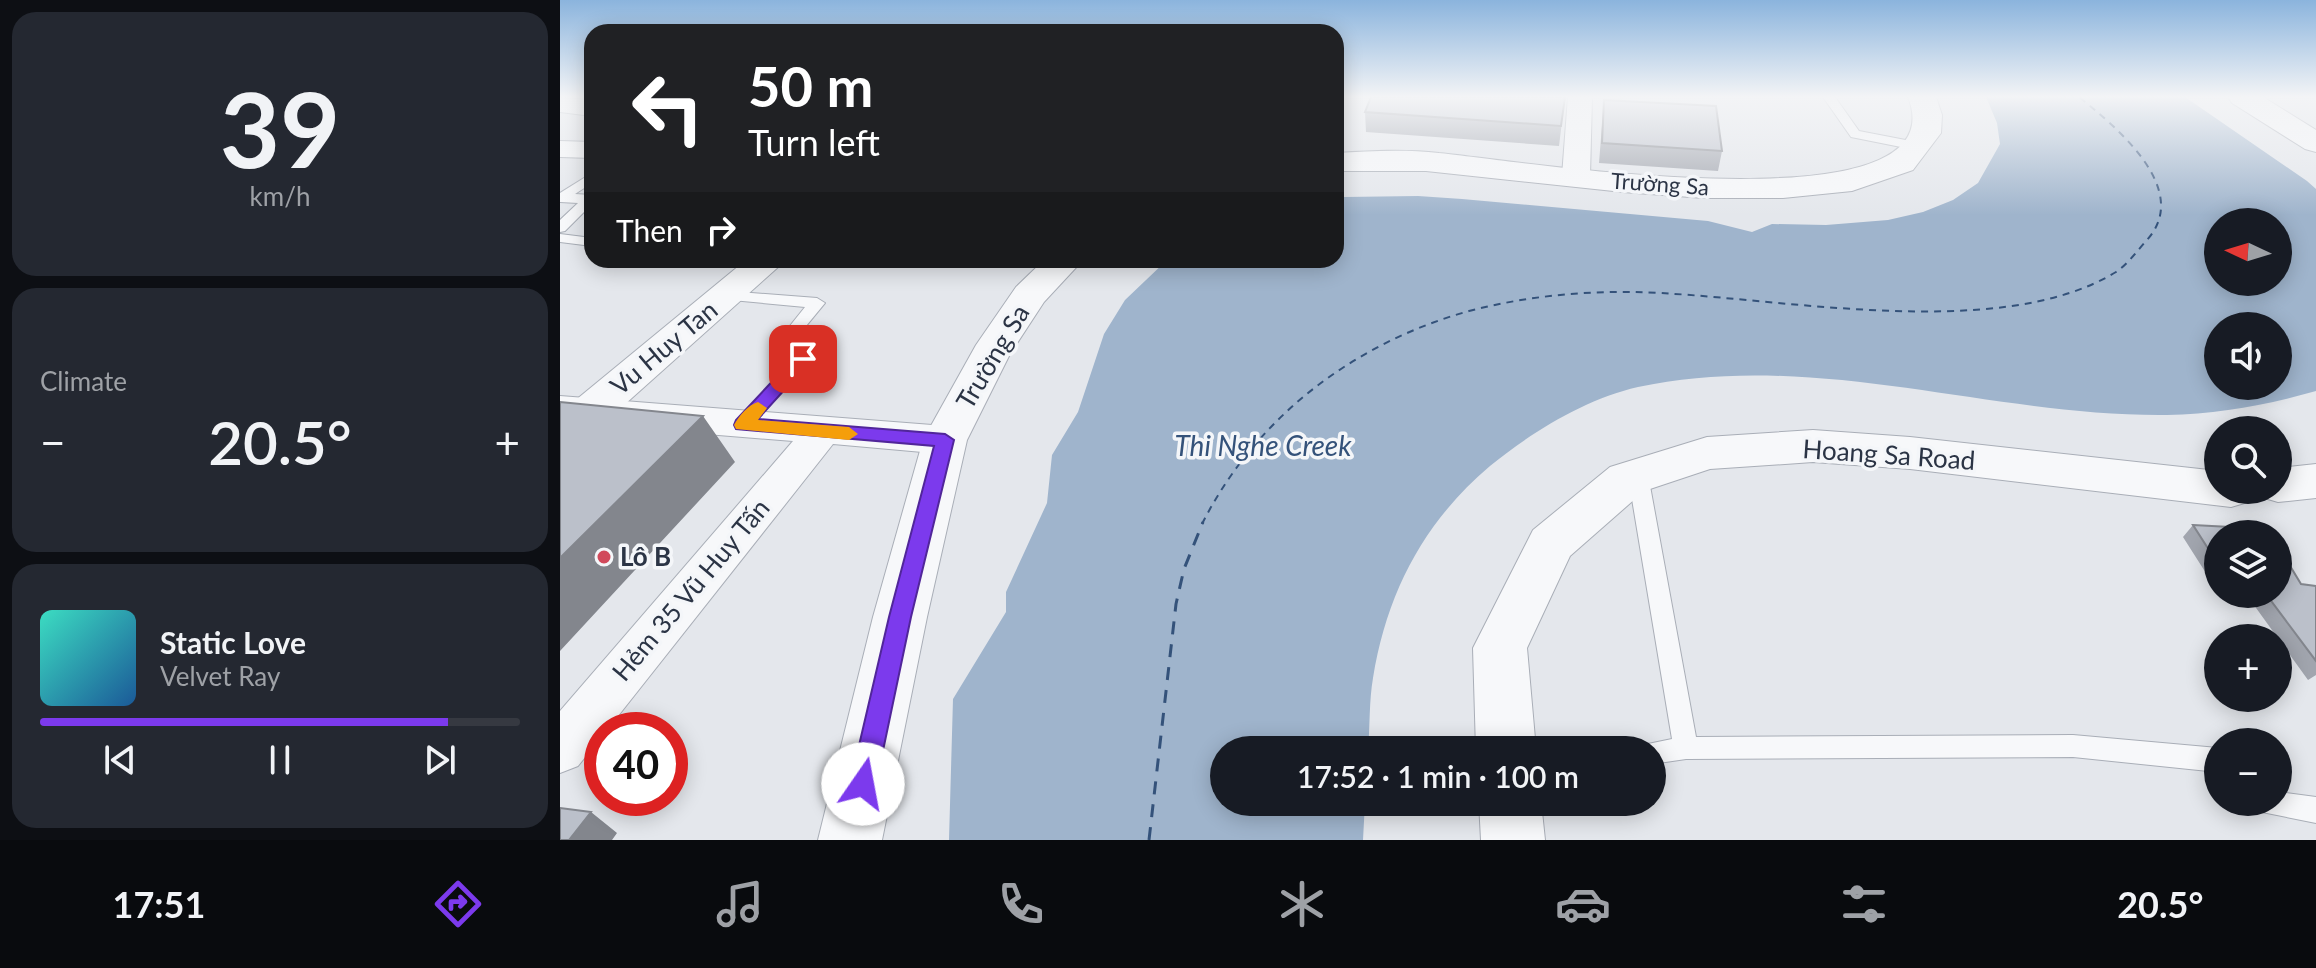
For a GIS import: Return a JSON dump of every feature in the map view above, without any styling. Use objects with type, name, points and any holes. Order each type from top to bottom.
[{"type":"street","points":[[1576,176],[1577,136]]},
{"type":"street","points":[[1922,147],[1924,136]]},
{"type":"street","name":"Trường Sa","points":[[1344,162],[1436,162],[1681,188],[1805,188],[1875,178],[1914,158],[1922,147]]},
{"type":"street","points":[[560,149],[584,150]]},
{"type":"street","name":"Vu Huy Tan","points":[[570,419],[759,268]]},
{"type":"street","name":"Trường Sa","points":[[850,840],[900,617],[945,440],[990,354],[1029,295],[1057,268]]},
{"type":"street","points":[[570,419],[743,425],[945,440]]},
{"type":"street","name":"Hẻm 35 Vũ Huy Tấn","points":[[560,749],[822,432]]},
{"type":"street","name":"Hoang Sa Road","points":[[1505,736],[1500,648],[1551,544],[1627,479],[1638,475],[1707,453],[1813,446],[1910,453],[2204,487]]},
{"type":"street","points":[[2292,484],[2316,481]]},
{"type":"street","points":[[1511,816],[1513,840]]},
{"type":"lane","points":[[1866,136],[1922,147]]},
{"type":"lane","points":[[584,182],[561,198],[584,200]]},
{"type":"lane","points":[[560,228],[584,206]]},
{"type":"lane","points":[[560,238],[584,241]]},
{"type":"lane","points":[[726,296],[817,303],[789,337],[803,359],[743,425]]},
{"type":"lane","points":[[1638,475],[1686,748]]},
{"type":"lane","points":[[1666,751],[1686,748],[2073,746],[2204,759]]},
{"type":"lane","points":[[2292,806],[2316,810]]},
{"type":"water","name":"Thi Nghe Creek","points":[[1999,136],[2242,136],[2316,189],[2316,391],[2292,397],[2292,312],[2204,312],[2204,400],[2283,400],[2205,413],[2101,413],[1837,380],[1771,376],[1704,377],[1618,392],[1560,418],[1506,453],[1467,488],[1428,535],[1399,588],[1379,646],[1369,736],[1210,736],[1210,816],[1364,816],[1363,840],[949,840],[953,699],[1006,612],[1006,592],[1047,503],[1052,455],[1078,412],[1104,334],[1125,300],[1159,268],[1344,268],[1344,197],[1462,199],[1708,221],[1752,232],[1772,224],[1826,225],[1888,220],[1923,212],[1953,200],[1978,183],[2000,144]]},
{"type":"building","points":[[1602,136],[1720,136],[1722,151],[1602,143]]},
{"type":"building","points":[[560,402],[703,416],[560,558]]},
{"type":"building","points":[[2193,525],[2204,526],[2204,542]]},
{"type":"building","points":[[2292,569],[2301,584],[2316,586],[2316,661],[2292,629],[2292,624],[2288,624],[2276,608],[2292,608]]},
{"type":"building","points":[[560,808],[584,811],[584,816],[588,816],[569,840],[560,840]]},
{"type":"ferry route","points":[[1203,523],[1224,485],[1250,450],[1313,389],[1348,364],[1386,343],[1469,311],[1530,299],[1614,292],[1882,310],[1947,311],[2009,306],[2066,294],[2116,272],[2146,241],[2158,221],[2161,201],[2155,181],[2144,161],[2123,136]]},
{"type":"ferry route","points":[[1149,840],[1176,604],[1184,569],[1203,523]]},
{"type":"slow traffic","points":[[758,408],[743,425],[849,434]]},
{"type":"place","name":"Lô B","points":[[604,557]]},
{"type":"route","points":[[803,359],[743,425],[945,440],[900,617],[863,784]]}]
